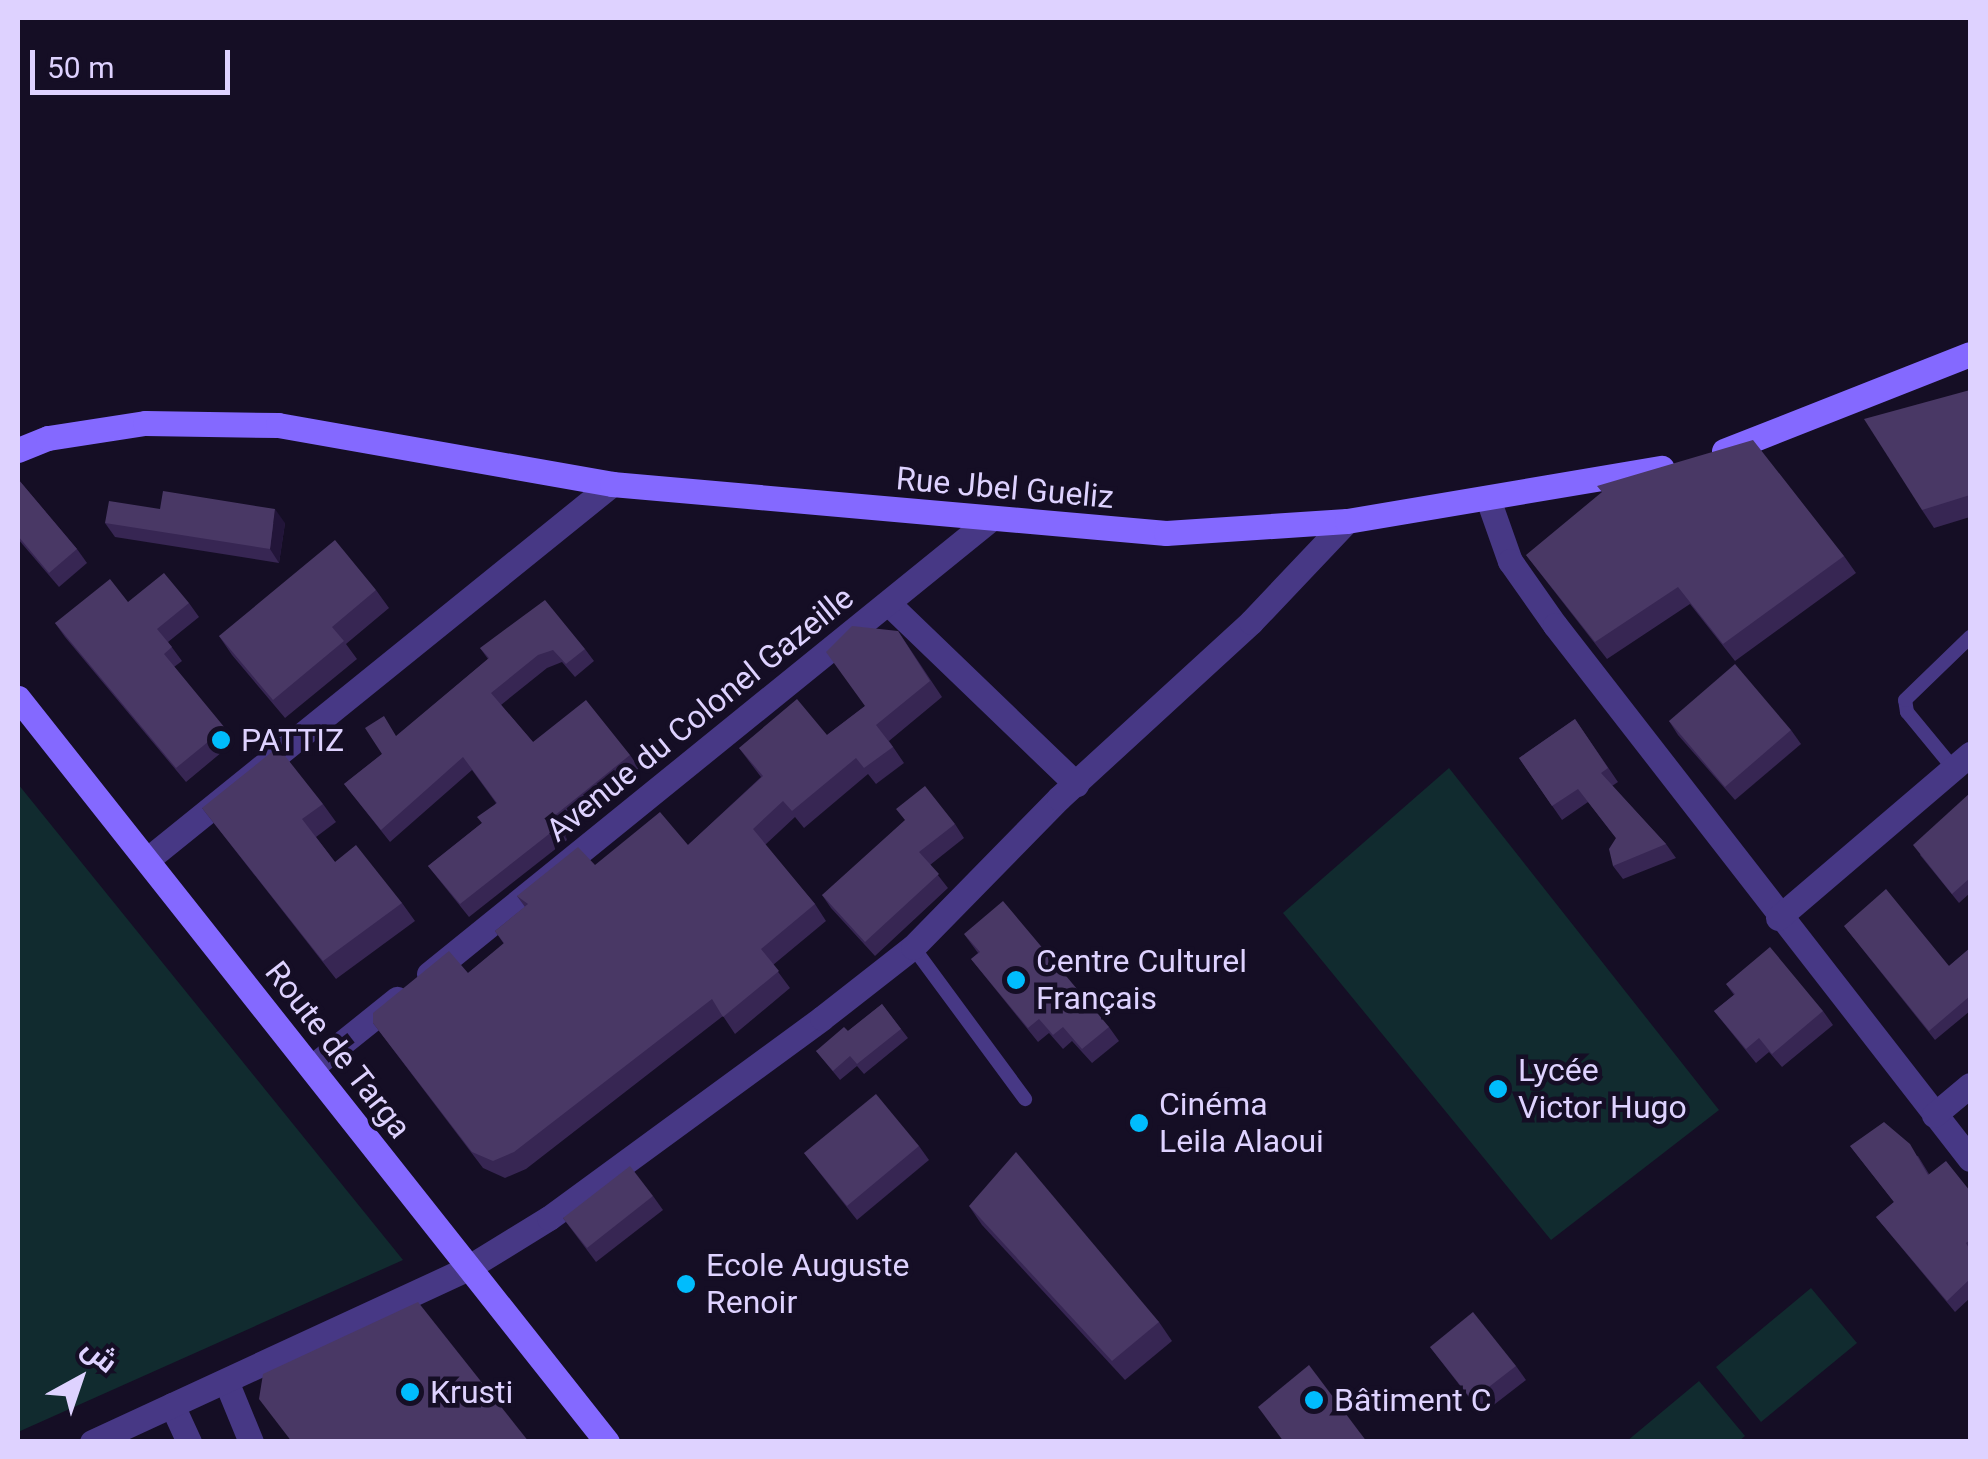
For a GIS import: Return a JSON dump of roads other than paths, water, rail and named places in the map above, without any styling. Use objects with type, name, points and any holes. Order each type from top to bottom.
[{"type":"street","name":"Rue Jbel Gueliz","points":[[18,450],[48,438],[145,423],[278,426],[612,484],[988,521],[1166,533],[1346,521],[1628,477],[1764,440],[1970,354]]},
{"type":"street","points":[[148,859],[612,484]]},
{"type":"street","points":[[1488,499],[1510,561],[1544,609],[1778,918],[1970,1159]]},
{"type":"street","name":"Avenue du Colonel Gazeille","points":[[312,1067],[988,521]]},
{"type":"street","points":[[92,1442],[466,1269],[549,1218],[913,947],[1076,784],[1251,622],[1346,521]]},
{"type":"street","points":[[888,604],[1076,784]]},
{"type":"street","name":"Route de Targa","points":[[18,698],[312,1067],[466,1269],[607,1442]]},
{"type":"street","points":[[1778,918],[1962,762]]},
{"type":"street","points":[[1934,1115],[1970,1084]]},
{"type":"street","points":[[226,1381],[250,1442]]},
{"type":"street","points":[[172,1405],[190,1442]]},
{"type":"lane","points":[[1962,762],[1907,712],[1905,700],[1970,637]]},
{"type":"lane","points":[[913,947],[1024,1099]]},
{"type":"place","name":"PATTIZ","points":[[221,740]]},
{"type":"place","name":"Centre Culturel Français","points":[[1016,980]]},
{"type":"place","name":"Lycée Victor Hugo","points":[[1498,1089]]},
{"type":"place","name":"Cinéma Leila Alaoui","points":[[1139,1123]]},
{"type":"place","name":"Ecole Auguste Renoir","points":[[686,1284]]},
{"type":"place","name":"Krusti","points":[[410,1392]]},
{"type":"place","name":"Bâtiment C","points":[[1314,1400]]}]
